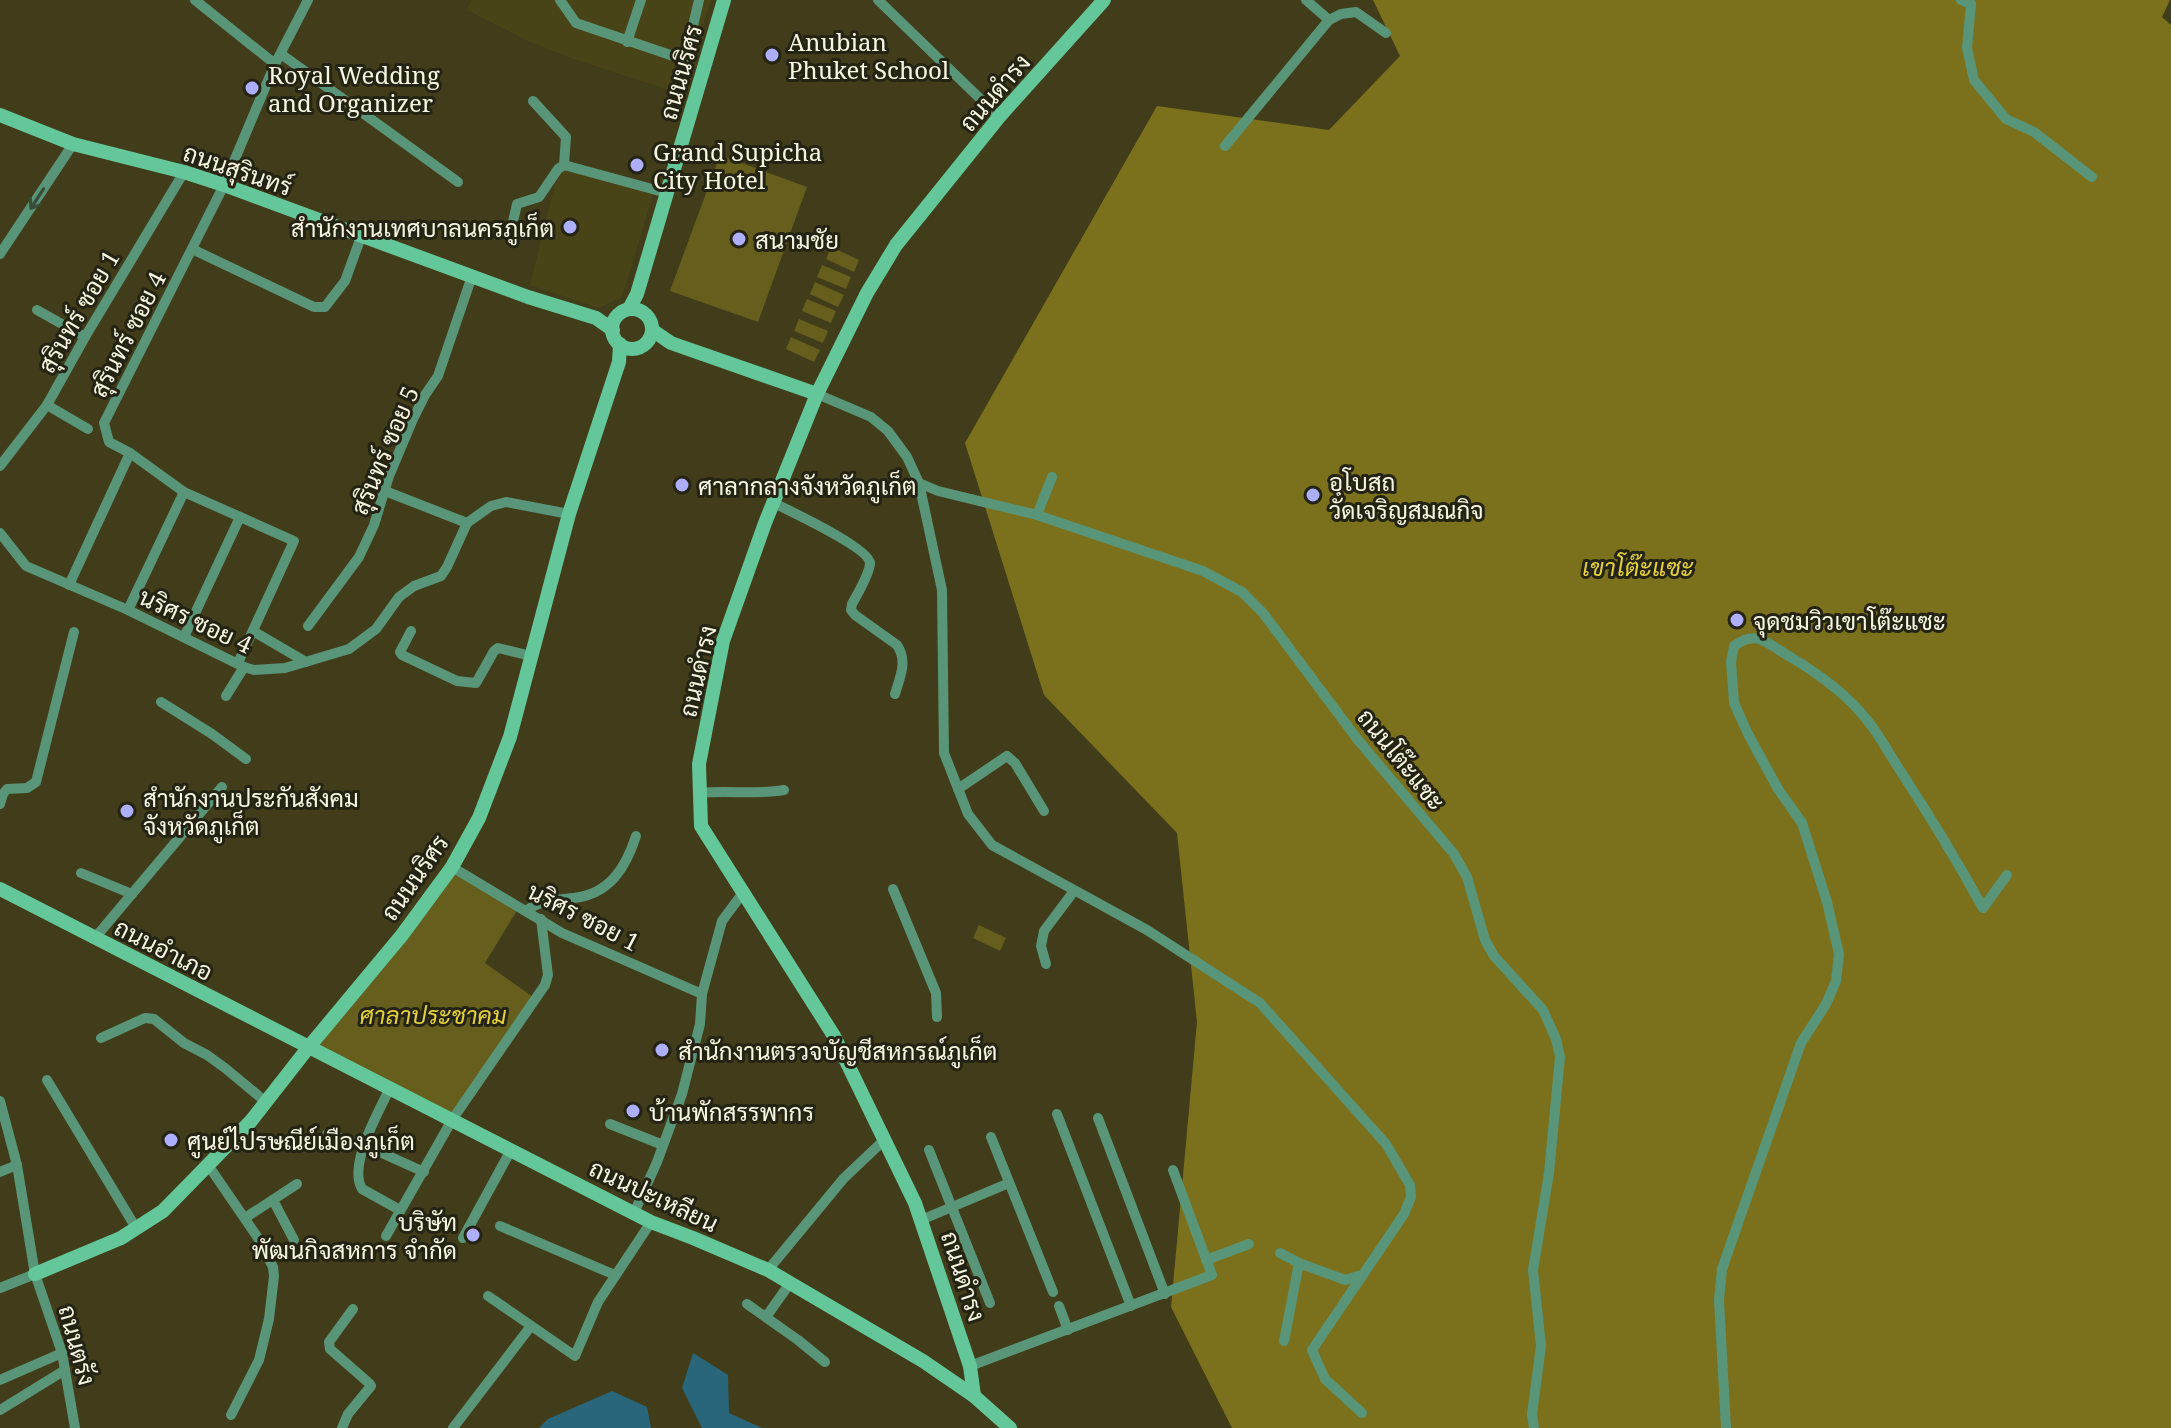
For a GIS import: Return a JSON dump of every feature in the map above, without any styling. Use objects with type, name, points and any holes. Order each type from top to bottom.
[{"type":"street","points":[[195,0],[458,182]]},
{"type":"street","name":"สุรินทร์ ซอย 4","points":[[253,631],[294,541],[184,492],[130,453],[109,442],[104,423],[224,185],[278,59],[308,0]]},
{"type":"street","points":[[560,0],[576,23],[685,60],[699,0]]},
{"type":"street","points":[[627,42],[641,0]]},
{"type":"street","name":"ถนนนริศร","points":[[635,310],[637,294],[724,0]]},
{"type":"street","points":[[878,0],[999,117]]},
{"type":"street","name":"ถนนดำรง","points":[[974,1396],[970,1366],[921,1220],[884,1140],[834,1036],[701,826],[699,764],[723,641],[765,523],[817,394],[867,293],[896,245],[999,117],[1104,0]]},
{"type":"street","points":[[1961,0],[1971,4],[1967,48],[1974,80],[2006,119],[2034,132],[2092,177]]},
{"type":"street","points":[[1314,2],[1329,20]]},
{"type":"street","points":[[1225,146],[1329,20],[1356,12],[1386,33]]},
{"type":"street","points":[[533,101],[566,137],[564,165]]},
{"type":"street","name":"ถนนสุรินทร์","points":[[0,115],[73,144],[224,185],[528,297],[614,324]]},
{"type":"street","points":[[0,254],[73,144]]},
{"type":"street","points":[[512,226],[517,204],[539,197],[564,165],[667,193]]},
{"type":"street","name":"สุรินทร์ ซอย 1","points":[[0,466],[47,405],[184,172]]},
{"type":"street","points":[[192,249],[314,307],[325,307],[345,281],[361,237]]},
{"type":"street","name":"สุรินทร์ ซอย 5","points":[[308,626],[359,557],[374,525],[413,419],[438,376],[472,276]]},
{"type":"street","points":[[37,310],[85,337]]},
{"type":"street","points":[[635,310],[649,319],[650,336],[643,346],[625,346],[613,335],[614,324],[624,311],[635,310]]},
{"type":"street","points":[[650,336],[817,394],[871,417],[888,431],[907,457],[919,483],[942,590],[944,753],[968,814],[992,845],[1147,930],[1260,1003],[1386,1144],[1410,1185],[1411,1197],[1404,1214],[1312,1350],[1325,1379],[1362,1413]]},
{"type":"street","name":"ถนนนริศร","points":[[35,1274],[121,1238],[163,1211],[251,1121],[402,935],[452,867],[479,818],[510,737],[569,514],[625,346]]},
{"type":"street","points":[[47,405],[88,429]]},
{"type":"street","points":[[69,585],[130,453]]},
{"type":"street","points":[[1037,515],[1052,477]]},
{"type":"street","name":"ถนนโต๊ะแซะ","points":[[919,483],[938,491],[1037,515],[1203,571],[1242,592],[1263,613],[1358,740],[1454,854],[1467,877],[1485,940],[1494,956],[1543,1010],[1560,1057],[1549,1173],[1533,1270],[1541,1346],[1532,1414],[1534,1428]]},
{"type":"street","points":[[385,491],[467,523],[491,506],[506,502],[569,514]]},
{"type":"street","points":[[128,610],[184,492]]},
{"type":"street","points":[[774,503],[843,539],[867,556],[870,561],[868,569],[851,610],[901,651],[902,671],[895,694]]},
{"type":"street","points":[[184,637],[240,517]]},
{"type":"street","name":"นริศร ซอย 4","points":[[0,533],[26,566],[254,670],[285,668],[349,649],[376,629],[399,597],[414,586],[441,576],[467,523]]},
{"type":"street","points":[[226,696],[253,631],[306,662]]},
{"type":"street","points":[[411,631],[400,652],[402,655],[457,681],[476,683],[498,648],[531,656]]},
{"type":"street","points":[[0,804],[7,789],[27,788],[36,782],[74,632]]},
{"type":"street","points":[[1726,1428],[1719,1300],[1722,1269],[1801,1043],[1826,1004],[1836,981],[1839,954],[1827,902],[1802,823],[1778,789],[1734,703],[1731,662],[1734,646],[1750,637],[1763,640],[1800,662],[1835,689],[1867,720],[1941,832],[1983,908],[2007,875]]},
{"type":"street","points":[[161,702],[246,759]]},
{"type":"street","points":[[958,789],[1007,756],[1015,763],[1044,811]]},
{"type":"street","points":[[94,939],[222,787]]},
{"type":"street","points":[[700,793],[722,790],[752,794],[784,790]]},
{"type":"street","points":[[527,910],[547,901],[586,896],[611,883],[624,866],[636,836]]},
{"type":"street","name":"นริศร ซอย 1","points":[[452,867],[562,933],[702,994]]},
{"type":"street","points":[[81,873],[132,894]]},
{"type":"street","name":"ถนนอำเภอ","points":[[0,887],[94,939],[308,1048]]},
{"type":"street","points":[[893,889],[936,993],[937,1017]]},
{"type":"street","points":[[1046,964],[1041,946],[1044,931],[1074,891]]},
{"type":"street","points":[[634,1213],[682,1094],[700,1024],[702,994],[722,921],[742,894]]},
{"type":"street","points":[[386,1236],[452,1120],[545,985],[548,975],[541,919]]},
{"type":"street","points":[[101,1038],[145,1018],[154,1019],[184,1043],[225,1068],[266,1102]]},
{"type":"street","name":"ถนนปะเหลียน","points":[[308,1048],[651,1222],[768,1270],[923,1361],[974,1396]]},
{"type":"street","points":[[47,1080],[136,1228]]},
{"type":"street","points":[[389,1090],[364,1145],[358,1176],[359,1184],[368,1193],[400,1210]]},
{"type":"street","name":"ถนนตรัง","points":[[0,1101],[17,1165],[35,1274],[62,1353],[75,1428]]},
{"type":"street","points":[[1057,1114],[1131,1306]]},
{"type":"street","points":[[1098,1118],[1165,1294]]},
{"type":"street","points":[[610,1124],[663,1145]]},
{"type":"street","points":[[327,1134],[364,1145],[424,1172]]},
{"type":"street","points":[[991,1137],[1053,1292]]},
{"type":"street","points":[[768,1270],[835,1188],[884,1140]]},
{"type":"street","points":[[463,1238],[511,1150]]},
{"type":"street","points":[[929,1150],[990,1303]]},
{"type":"street","points":[[0,1172],[17,1165]]},
{"type":"street","points":[[208,1165],[258,1238],[273,1267],[274,1276],[269,1319],[259,1360],[231,1415]]},
{"type":"street","points":[[970,1366],[1212,1275],[1173,1170]]},
{"type":"street","points":[[921,1220],[1009,1183]]},
{"type":"street","points":[[245,1218],[297,1184]]},
{"type":"street","points":[[273,1200],[294,1240]]},
{"type":"street","points":[[488,1296],[575,1356],[598,1302],[651,1222]]},
{"type":"street","points":[[500,1226],[615,1275]]},
{"type":"street","points":[[1206,1260],[1249,1244]]},
{"type":"street","points":[[1280,1253],[1345,1280],[1361,1275]]},
{"type":"street","points":[[1284,1341],[1299,1263]]},
{"type":"street","points":[[0,1288],[35,1274]]},
{"type":"street","points":[[766,1317],[790,1283]]},
{"type":"street","points":[[747,1304],[825,1362]]},
{"type":"street","points":[[1059,1306],[1068,1330]]},
{"type":"street","points":[[342,1428],[348,1414],[371,1386],[329,1346],[353,1309]]},
{"type":"street","points":[[453,1428],[531,1326]]},
{"type":"street","points":[[0,1380],[62,1353]]},
{"type":"street","points":[[0,1410],[65,1370]]},
{"type":"street","points":[[974,1396],[1010,1428]]},
{"type":"shaded area","points":[[472,0],[711,0],[681,94],[528,41],[467,10]]},
{"type":"shaded area","points":[[564,170],[579,171],[654,191],[622,297],[599,308],[530,285],[555,184]]},
{"type":"green space","name":"เขาโต๊ะแซะ","points":[[1373,0],[2170,0],[2162,17],[2171,25],[2171,1428],[1232,1428],[1171,1307],[1197,1022],[1177,833],[1044,695],[965,443],[1157,106],[1329,130],[1400,56]]},
{"type":"green space","name":"สนามชัย","points":[[720,155],[807,187],[758,322],[670,291]]},
{"type":"green space","points":[[831,247],[859,260],[854,272],[826,259]]},
{"type":"green space","points":[[822,265],[851,277],[846,289],[817,277]]},
{"type":"green space","points":[[815,282],[844,295],[838,307],[810,294]]},
{"type":"green space","points":[[807,299],[836,311],[831,323],[802,311]]},
{"type":"green space","points":[[799,319],[828,331],[823,343],[794,331]]},
{"type":"green space","points":[[791,337],[820,350],[814,362],[786,349]]},
{"type":"green space","name":"ศาลาประชาคม","points":[[455,873],[518,909],[485,963],[533,997],[451,1113],[316,1045]]},
{"type":"green space","points":[[979,925],[1006,938],[1000,951],[973,938]]},
{"type":"water","points":[[693,1353],[728,1375],[729,1413],[762,1428],[702,1428],[682,1388]]},
{"type":"water","points":[[612,1391],[647,1407],[651,1428],[539,1428],[548,1419]]},
{"type":"place","name":"Anubian Phuket School","points":[[772,55]]},
{"type":"place","name":"Royal Wedding and Organizer","points":[[252,88]]},
{"type":"place","name":"Grand Supicha City Hotel","points":[[637,165]]},
{"type":"place","name":"สำนักงานเทศบาลนครภูเก็ต","points":[[570,227]]},
{"type":"place","name":"สนามชัย","points":[[739,239]]},
{"type":"place","name":"ศาลากลางจังหวัดภูเก็ต","points":[[682,485]]},
{"type":"place","name":"อุโบสถ วัดเจริญสมณกิจ","points":[[1313,495]]},
{"type":"place","name":"จุดชมวิวเขาโต๊ะแซะ","points":[[1737,620]]},
{"type":"place","name":"สำนักงานประกันสังคม จังหวัดภูเก็ต","points":[[127,811]]},
{"type":"place","name":"สำนักงานตรวจบัญชีสหกรณ์ภูเก็ต","points":[[662,1050]]},
{"type":"place","name":"บ้านพักสรรพากร","points":[[633,1111]]},
{"type":"place","name":"ศูนย์ไปรษณีย์เมืองภูเก็ต","points":[[171,1140]]},
{"type":"place","name":"บริษัท พัฒนกิจสหการ จำกัด","points":[[473,1235]]}]
